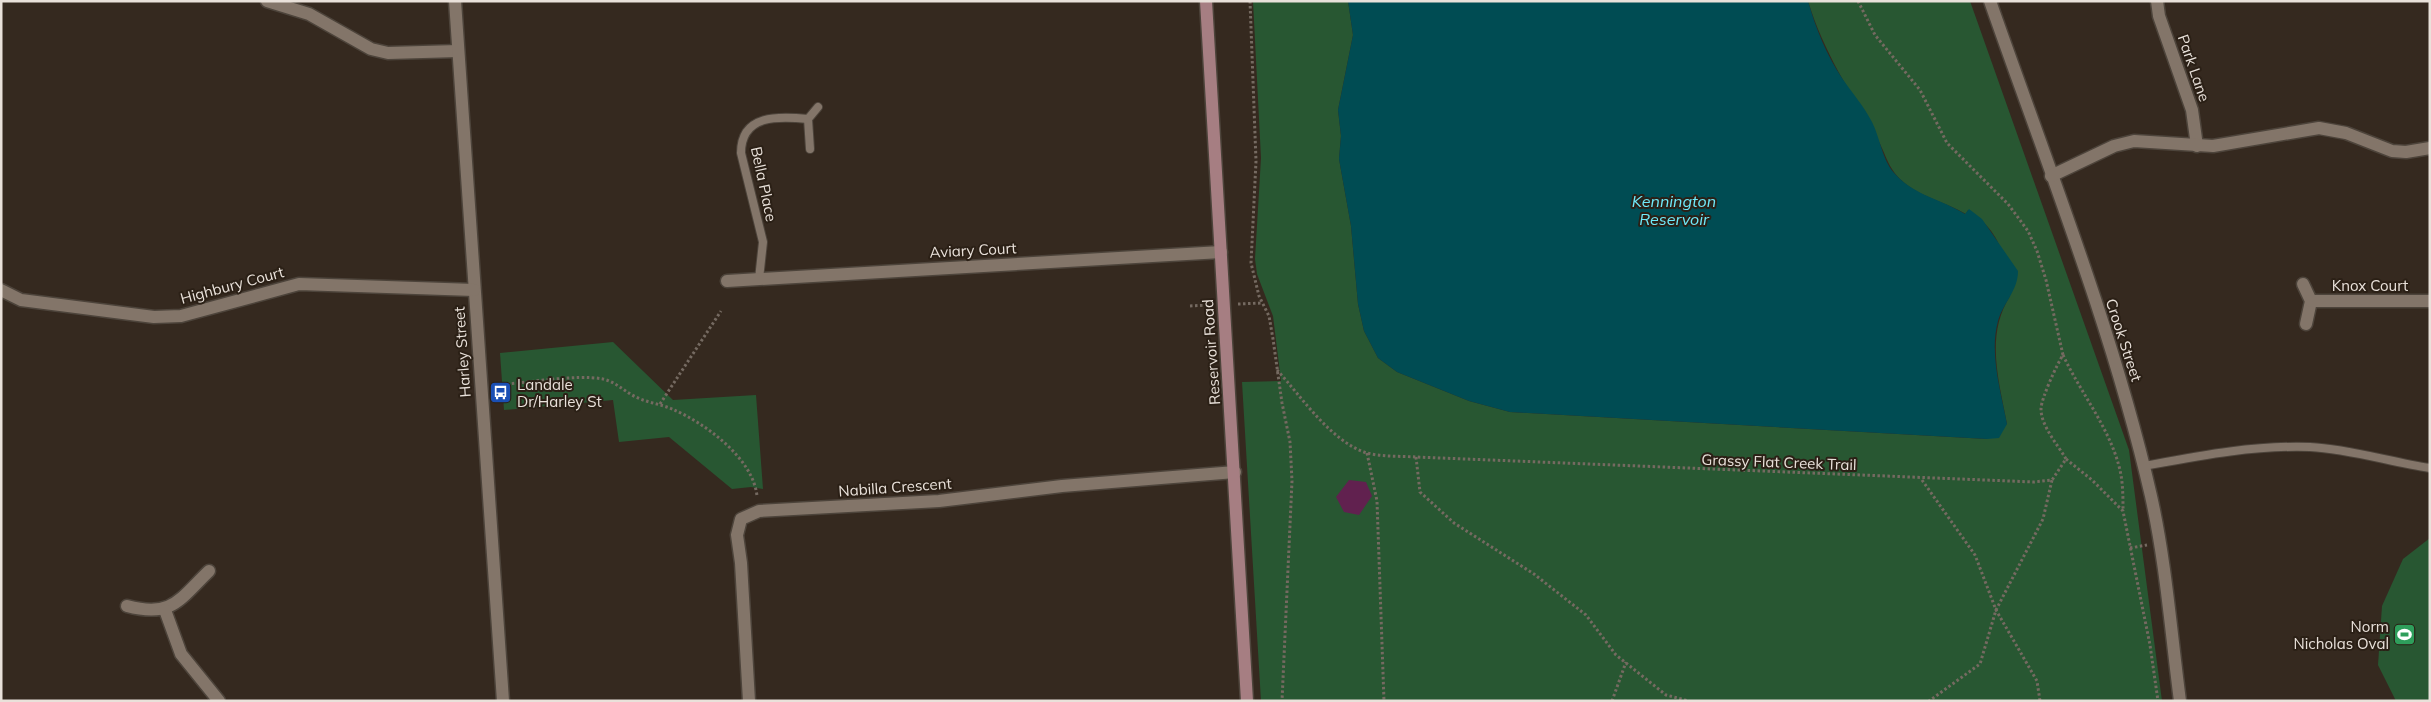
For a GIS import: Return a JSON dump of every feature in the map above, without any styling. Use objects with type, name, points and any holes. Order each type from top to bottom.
[{"type":"main road","name":"Reservoir Road","points":[[1206,1],[1247,701]]},
{"type":"street","points":[[267,1],[309,14],[371,49],[388,53],[458,51]]},
{"type":"street","name":"Harley Street","points":[[455,1],[503,701]]},
{"type":"street","name":"Crook Street","points":[[1990,1],[2123,388],[2144,466],[2156,521],[2180,701]]},
{"type":"street","name":"Park Lane","points":[[2157,1],[2159,16],[2192,110],[2197,146]]},
{"type":"street","points":[[2051,176],[2124,143],[2134,141],[2197,146],[2229,145],[2319,128],[2346,133],[2392,151],[2406,152],[2430,148]]},
{"type":"street","name":"Aviary Court","points":[[727,281],[1221,252]]},
{"type":"street","name":"Highbury Court","points":[[1,290],[21,300],[154,317],[181,316],[299,284],[474,290]]},
{"type":"street","name":"Knox Court","points":[[2303,284],[2311,301],[2306,324]]},
{"type":"street","name":"Knox Court","points":[[2311,301],[2430,301]]},
{"type":"street","name":"Nabilla Crescent","points":[[759,510],[939,501],[1062,486],[1235,472]]},
{"type":"street","points":[[749,701],[742,563],[737,535],[741,519],[759,510]]},
{"type":"street","points":[[127,606],[152,612],[165,610],[177,602],[209,571]]},
{"type":"street","points":[[165,610],[181,654],[219,701]]},
{"type":"lane","points":[[810,148],[808,119],[818,107]]},
{"type":"lane","name":"Bella Place","points":[[759,279],[763,242],[741,153],[741,142],[750,125],[758,121],[808,119]]},
{"type":"lane","points":[[2144,466],[2262,448],[2310,448],[2355,453],[2430,468]]},
{"type":"path","points":[[1250,1],[1256,161],[1251,263],[1259,296],[1269,316],[1290,442],[1292,481],[1282,701]]},
{"type":"path","points":[[1858,1],[1875,34],[1920,90],[1947,143],[2008,204],[2028,231],[2037,251],[2046,280],[2063,354],[2101,425],[2116,459],[2120,474],[2123,511],[2150,645],[2158,701]]},
{"type":"path","points":[[660,404],[722,311]]},
{"type":"path","points":[[2063,354],[2055,369],[2041,409],[2046,424],[2066,459],[2092,480],[2123,511]]},
{"type":"path","name":"Grassy Flat Creek Trail","points":[[1277,370],[1327,425],[1348,444],[1367,453],[1416,457],[1922,479],[2034,482],[2052,480]]},
{"type":"path","points":[[481,386],[598,379],[614,383],[636,397],[674,410],[721,439],[750,475],[757,492],[759,510]]},
{"type":"path","points":[[1367,453],[1377,501],[1384,701]]},
{"type":"path","points":[[1416,457],[1420,492],[1454,523],[1534,574],[1586,615],[1616,655],[1666,695],[1689,701]]},
{"type":"path","points":[[1929,701],[1980,664],[1996,610],[2043,519],[2052,480],[2066,459]]},
{"type":"path","points":[[1922,479],[1976,556],[1996,610],[2037,681],[2040,701]]},
{"type":"path","points":[[1612,701],[1626,662]]},
{"type":"green space","points":[[1253,1],[1348,1],[1353,35],[1338,110],[1341,136],[1339,159],[1351,226],[1358,304],[1364,331],[1378,358],[1397,372],[1469,401],[1510,412],[1987,439],[2007,424],[1996,359],[1998,327],[2002,311],[2010,296],[2004,258],[2000,247],[1989,228],[1968,210],[1966,214],[1914,190],[1895,174],[1830,55],[1814,20],[1808,1],[1970,1],[2129,450],[2162,701],[1261,701],[1242,382],[1281,381],[1273,316],[1257,274],[1255,259],[1261,158]]},
{"type":"green space","points":[[613,342],[673,400],[756,395],[763,489],[751,487],[732,489],[669,437],[619,442],[613,400],[504,410],[500,353]]},
{"type":"green space","name":"Norm Nicholas Oval","points":[[2430,538],[2430,701],[2396,701],[2378,665],[2382,606],[2403,559]]},
{"type":"water","name":"Kennington Reservoir","points":[[1348,1],[1808,1],[1826,50],[1836,69],[1869,116],[1891,169],[1911,188],[1965,214],[1969,209],[1982,219],[2018,271],[2016,285],[2000,315],[1996,333],[1995,359],[2007,424],[1999,438],[1987,439],[1510,412],[1469,401],[1397,372],[1378,358],[1364,331],[1358,304],[1351,226],[1339,159],[1341,136],[1338,110],[1353,35]]},
{"type":"building","points":[[1349,480],[1366,482],[1372,496],[1359,515],[1344,512],[1336,497]]},
{"type":"place","name":"Landale Dr/Harley St","points":[[501,393]]},
{"type":"place","name":"Norm Nicholas Oval","points":[[2405,635]]}]
